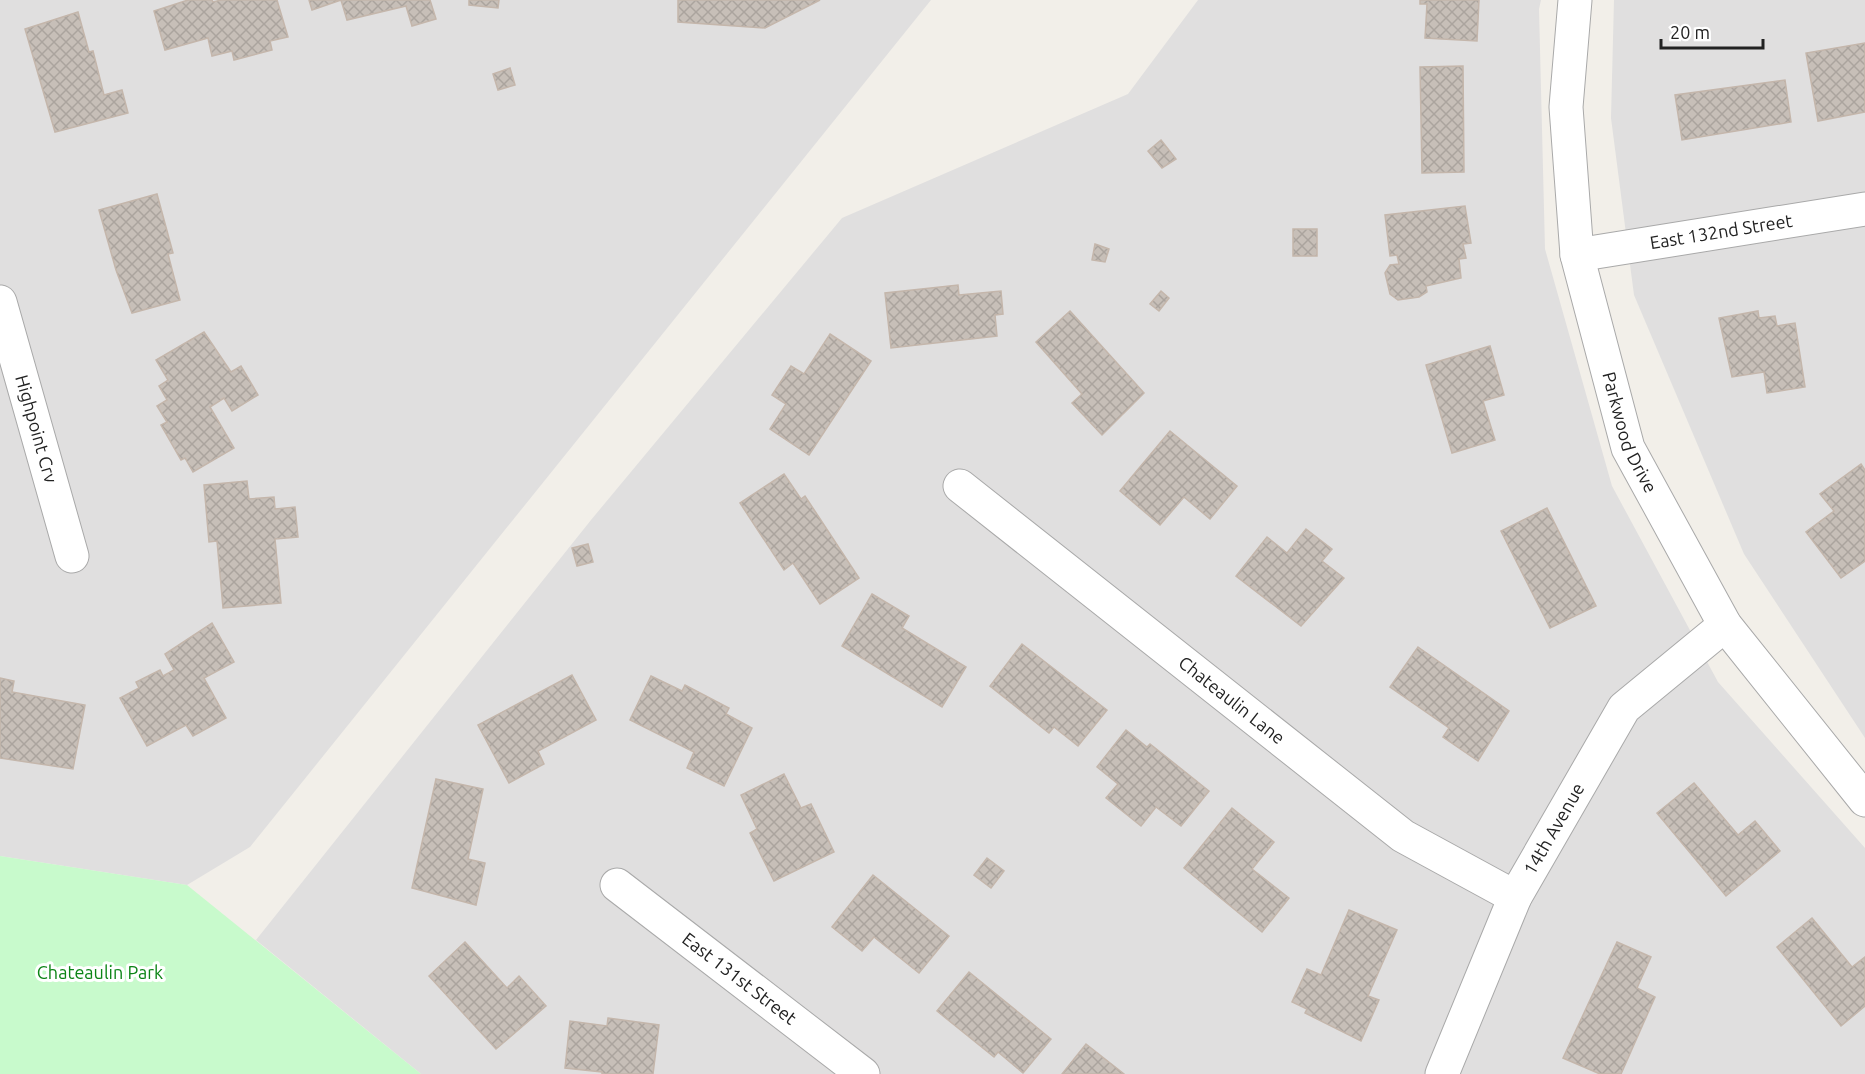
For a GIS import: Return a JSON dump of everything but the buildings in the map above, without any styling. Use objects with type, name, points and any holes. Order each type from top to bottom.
[{"type":"street","name":"Parkwood Drive","points":[[1575,0],[1566,107],[1577,255],[1628,448],[1725,625],[1865,800]]},
{"type":"street","name":"East 132nd Street","points":[[1577,255],[1865,208]]},
{"type":"street","name":"Highpoint Crv","points":[[0,302],[72,556]]},
{"type":"street","name":"Chateaulin Lane","points":[[960,486],[1403,836],[1515,897]]},
{"type":"street","name":"14th Avenue","points":[[1442,1074],[1515,897],[1624,708],[1725,625]]},
{"type":"street","name":"East 131st Street","points":[[617,885],[863,1074]]},
{"type":"shaded area","points":[[0,0],[931,0],[250,847],[187,885],[0,856]]},
{"type":"shaded area","points":[[1198,0],[1541,0],[1539,9],[1545,249],[1612,486],[1718,682],[1865,848],[1865,1074],[421,1074],[256,940],[591,520],[842,218],[1128,94]]},
{"type":"shaded area","points":[[1614,0],[1865,0],[1865,738],[1744,554],[1634,295],[1611,118]]},
{"type":"green space","name":"Chateaulin Park","points":[[0,856],[187,885],[421,1074],[0,1074]]}]
